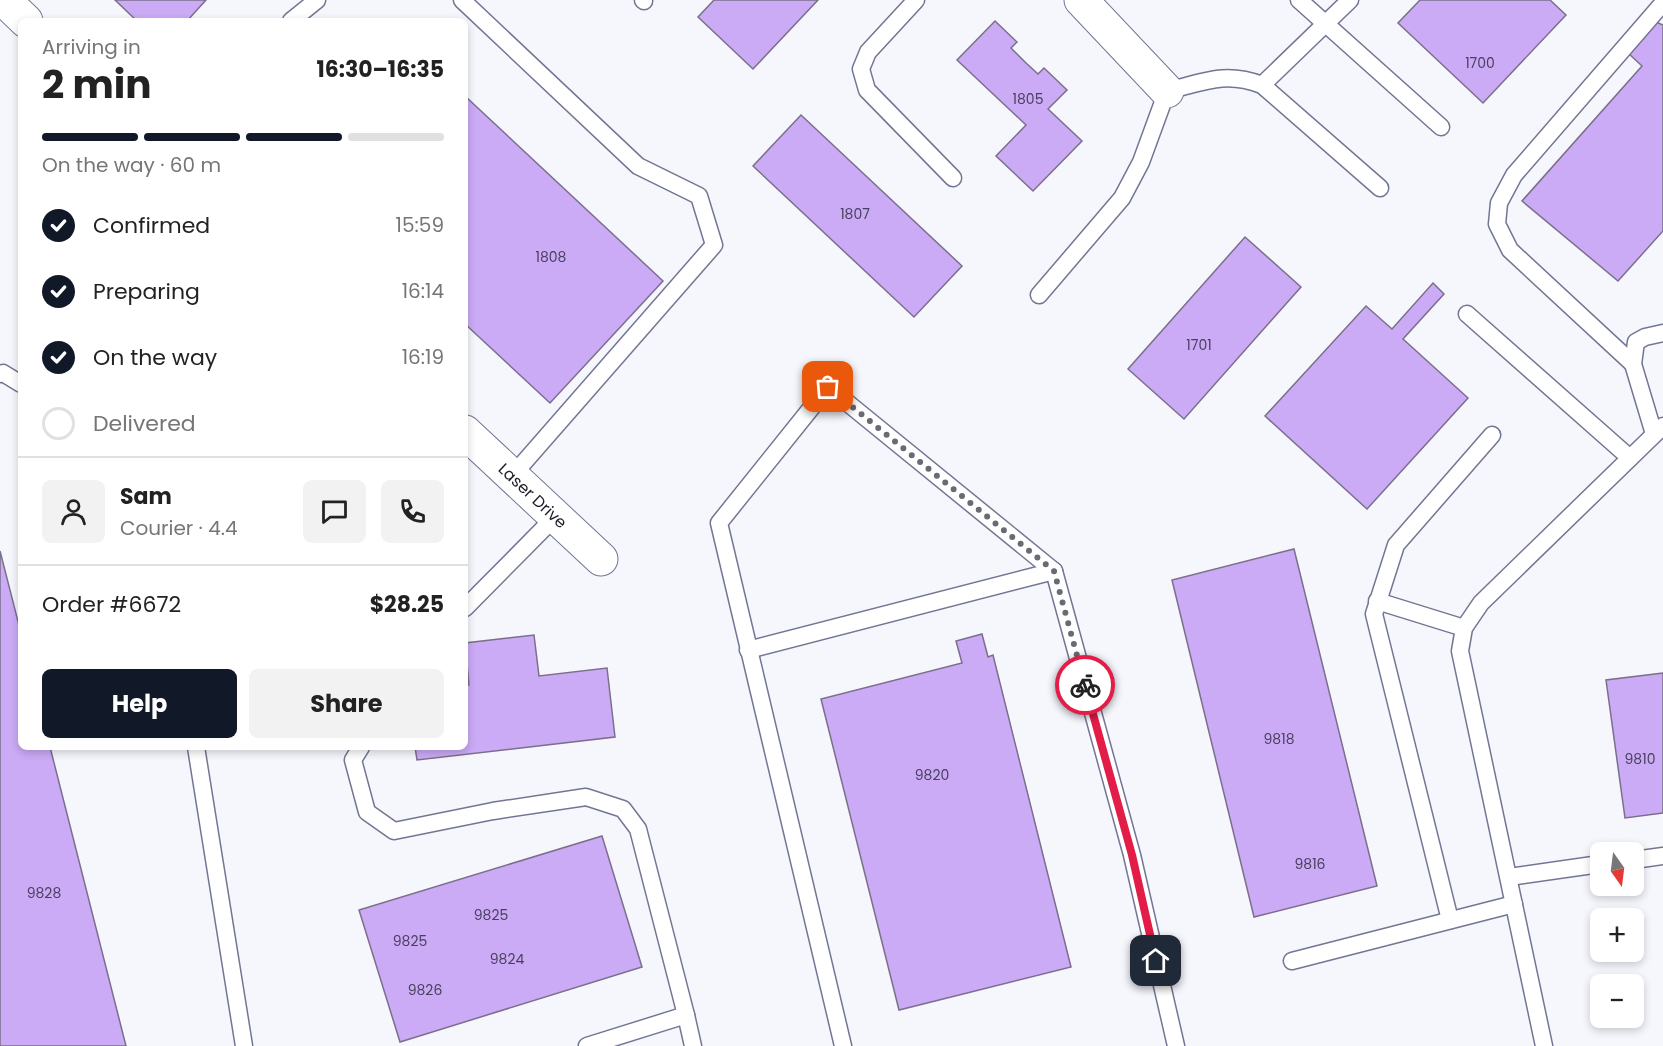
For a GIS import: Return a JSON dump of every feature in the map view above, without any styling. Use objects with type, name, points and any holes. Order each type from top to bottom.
[{"type":"street","points":[[4,0],[23,18]]},
{"type":"street","points":[[1081,0],[1167,91]]},
{"type":"street","name":"Laser Drive","points":[[468,435],[601,559]]},
{"type":"lane","points":[[295,18],[317,0]]},
{"type":"lane","points":[[462,0],[638,166],[699,196],[714,245],[512,476]]},
{"type":"lane","points":[[916,0],[868,52],[861,69],[867,90],[954,178]]},
{"type":"lane","points":[[1299,0],[1441,127]]},
{"type":"lane","points":[[1262,85],[1350,0]]},
{"type":"lane","points":[[1544,1046],[1460,651],[1464,628],[1481,603],[1659,430],[1633,364],[1510,250],[1497,224],[1499,203],[1514,175],[1663,3]]},
{"type":"lane","points":[[1039,294],[1122,198],[1141,162],[1167,91],[1225,77],[1262,85],[1380,188]]},
{"type":"lane","points":[[1467,314],[1630,458]]},
{"type":"lane","points":[[1633,364],[1636,342],[1645,337],[1663,333]]},
{"type":"lane","points":[[0,374],[3,373],[18,382]]},
{"type":"lane","points":[[843,1046],[718,523],[828,387],[1054,571],[1132,855],[1176,1046]]},
{"type":"lane","points":[[1450,921],[1374,614],[1396,545],[1492,435]]},
{"type":"lane","points":[[468,605],[556,516]]},
{"type":"lane","points":[[748,650],[1054,571]]},
{"type":"lane","points":[[1377,601],[1464,628]]},
{"type":"lane","points":[[196,750],[244,1046]]},
{"type":"lane","points":[[359,750],[353,760],[367,812],[394,831],[493,811],[586,797],[623,809],[638,829],[693,1046]]},
{"type":"lane","points":[[1644,859],[1663,856]]},
{"type":"lane","points":[[1509,876],[1590,865]]},
{"type":"lane","points":[[1292,961],[1514,904]]},
{"type":"lane","points":[[587,1046],[686,1015]]},
{"type":"building","points":[[115,0],[206,0],[190,18],[134,18]]},
{"type":"building","points":[[714,0],[818,0],[753,69],[698,17]]},
{"type":"building","points":[[1420,0],[1550,0],[1566,15],[1483,103],[1398,23]]},
{"type":"building","points":[[995,21],[1017,42],[1011,48],[1026,63],[1038,74],[1044,68],[1067,90],[1048,109],[1082,141],[1033,191],[996,156],[1026,125],[957,60]]},
{"type":"building","points":[[1654,21],[1663,25],[1663,231],[1618,281],[1522,201],[1642,66],[1627,52]]},
{"type":"building","points":[[468,99],[663,281],[550,403],[468,327]]},
{"type":"building","points":[[801,115],[962,266],[914,317],[753,166]]},
{"type":"building","points":[[1245,237],[1301,287],[1184,419],[1128,369]]},
{"type":"building","points":[[1433,283],[1444,294],[1403,339],[1468,398],[1367,509],[1265,416],[1366,306],[1392,329]]},
{"type":"building","points":[[1294,549],[1377,886],[1254,917],[1172,580]]},
{"type":"building","points":[[0,551],[18,621],[18,750],[51,750],[126,1046],[0,1046]]},
{"type":"building","points":[[982,634],[988,657],[993,655],[1071,967],[899,1010],[821,699],[962,663],[956,641]]},
{"type":"building","points":[[534,635],[539,676],[607,668],[615,737],[417,760],[415,750],[468,750],[468,643]]},
{"type":"building","points":[[1663,673],[1663,813],[1625,818],[1606,680]]},
{"type":"building","points":[[602,836],[642,967],[400,1042],[359,910]]},
{"type":"way so far","points":[[828,387],[1054,571],[1085,685]]},
{"type":"route","points":[[1085,685],[1132,855],[1156,961]]}]
